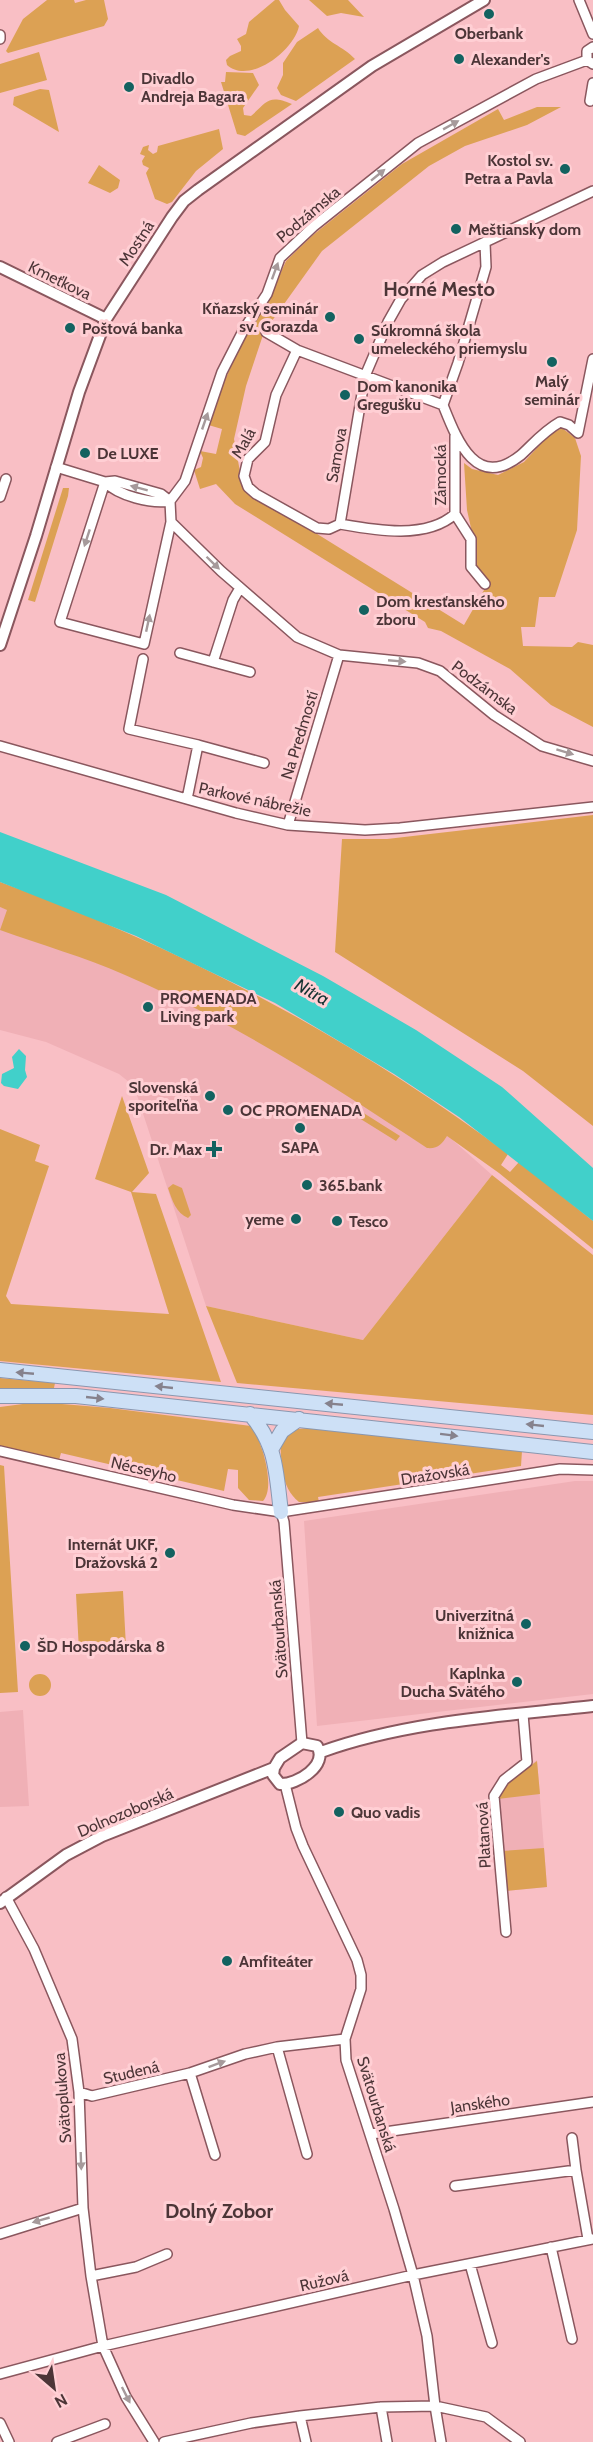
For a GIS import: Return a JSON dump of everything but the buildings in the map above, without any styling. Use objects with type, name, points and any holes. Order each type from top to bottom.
[{"type":"main road","points":[[0,1371],[593,1432]]},
{"type":"main road","points":[[0,1396],[76,1396],[593,1452]]},
{"type":"main road","points":[[250,1414],[261,1427],[272,1448],[281,1512]]},
{"type":"main road","points":[[272,1448],[282,1431],[299,1419]]},
{"type":"street","name":"Mostná","points":[[0,645],[79,392],[106,319],[184,201],[372,66],[484,0]]},
{"type":"street","points":[[579,0],[593,34]]},
{"type":"street","points":[[590,62],[587,51],[593,47]]},
{"type":"street","name":"Podzámska","points":[[170,501],[184,481],[222,372],[244,329],[267,294],[280,258],[314,226],[418,143],[536,79],[590,62]]},
{"type":"street","points":[[590,100],[593,82]]},
{"type":"street","name":"Samova","points":[[340,524],[365,376],[401,299],[422,275],[443,262],[593,191]]},
{"type":"street","points":[[485,243],[486,267],[458,363],[443,405],[455,435],[467,455],[488,467],[497,467],[520,455],[547,429],[560,422],[569,425],[578,433],[593,359]]},
{"type":"street","name":"Kmeťkova","points":[[0,267],[106,319]]},
{"type":"street","points":[[266,332],[297,350],[443,405]]},
{"type":"street","name":"Malá","points":[[297,350],[276,395],[266,442],[248,459],[244,476],[248,487],[256,494],[317,528],[329,529],[340,524]]},
{"type":"street","name":"Zámocká","points":[[455,435],[455,514],[471,539],[471,567],[485,584]]},
{"type":"street","points":[[56,467],[105,482],[115,481],[161,494],[170,501],[171,522],[144,644],[60,622],[105,482]]},
{"type":"street","points":[[0,497],[6,479]]},
{"type":"street","name":"Zámocká","points":[[340,524],[386,532],[405,531],[431,526],[450,519],[455,514]]},
{"type":"street","name":"Podzámska","points":[[171,522],[240,588],[297,637],[339,655],[418,663],[440,671],[494,714],[542,746],[593,761]]},
{"type":"street","points":[[213,662],[233,600],[240,588]]},
{"type":"street","points":[[180,653],[250,672]]},
{"type":"street","name":"Na Predmostí","points":[[288,825],[339,655]]},
{"type":"street","points":[[143,659],[129,729],[264,763]]},
{"type":"street","points":[[187,799],[198,745]]},
{"type":"street","name":"Parkové nábrežie","points":[[0,746],[288,825],[365,830],[400,828],[593,807]]},
{"type":"street","name":"Nécseyho","points":[[0,1451],[223,1503],[281,1512]]},
{"type":"street","name":"Dražovská","points":[[281,1512],[560,1469],[593,1470]]},
{"type":"street","name":"Svätourbanská","points":[[281,1512],[284,1522],[302,1743]]},
{"type":"street","points":[[321,1752],[347,1743],[432,1725],[593,1706]]},
{"type":"street","name":"Platanová","points":[[506,1932],[494,1796],[504,1780],[527,1762],[523,1714]]},
{"type":"street","points":[[274,1768],[275,1780],[280,1784],[285,1784],[294,1782],[315,1767],[320,1760],[321,1752],[317,1746],[302,1743]]},
{"type":"street","name":"Dolnozoborská","points":[[3,1900],[66,1855],[102,1836],[274,1768],[280,1758],[302,1743]]},
{"type":"street","name":"Svätourbanská","points":[[285,1784],[299,1837],[357,1960],[361,1975],[361,1989],[345,2038],[348,2069],[371,2134],[413,2276],[427,2336],[441,2442]]},
{"type":"street","name":"Svätoplukova","points":[[3,1900],[34,1948],[72,2039],[79,2092],[83,2208],[91,2276],[103,2346],[126,2397],[154,2442]]},
{"type":"street","name":"Studená","points":[[79,2092],[92,2096],[190,2073],[244,2054],[345,2038]]},
{"type":"street","points":[[277,2047],[307,2154]]},
{"type":"street","points":[[190,2073],[215,2155]]},
{"type":"street","name":"Janského","points":[[371,2134],[593,2102]]},
{"type":"street","name":"Ružová","points":[[0,2374],[103,2346],[413,2276],[591,2239],[576,2170],[572,2138]]},
{"type":"street","points":[[455,2186],[576,2170]]},
{"type":"street","points":[[0,2234],[83,2208]]},
{"type":"street","points":[[551,2247],[573,2339]]},
{"type":"street","points":[[91,2276],[136,2267],[167,2254]]},
{"type":"street","points":[[470,2264],[492,2343]]},
{"type":"street","points":[[164,2442],[251,2423],[300,2416],[381,2407],[435,2406],[486,2417],[520,2442]]},
{"type":"street","points":[[381,2407],[387,2442]]},
{"type":"street","points":[[300,2416],[306,2442]]},
{"type":"street","points":[[0,2423],[9,2442]]},
{"type":"street","points":[[57,2442],[105,2424]]},
{"type":"shaded area","points":[[47,0],[74,0],[75,3],[86,0],[104,0],[108,19],[104,26],[8,53],[6,51],[23,19]]},
{"type":"shaded area","points":[[275,0],[279,0],[299,26],[289,45],[280,55],[258,68],[247,71],[236,70],[227,65],[226,60],[230,56],[241,51],[237,39],[246,34],[249,22]]},
{"type":"shaded area","points":[[309,0],[348,0],[364,17],[341,13],[327,16]]},
{"type":"shaded area","points":[[318,28],[355,59],[296,101],[281,95],[277,88],[283,75],[283,63],[297,42]]},
{"type":"shaded area","points":[[39,52],[47,80],[0,93],[0,64]]},
{"type":"shaded area","points":[[226,72],[253,73],[259,85],[243,108],[244,115],[251,116],[265,103],[273,100],[292,104],[245,136],[237,134],[221,82],[225,82]]},
{"type":"shaded area","points":[[40,89],[49,90],[59,132],[13,105],[14,97]]},
{"type":"shaded area","points":[[537,107],[561,107],[527,125],[465,146],[429,166],[322,251],[264,332],[246,386],[234,439],[243,488],[464,625],[488,583],[474,565],[464,463],[472,469],[498,475],[524,462],[549,435],[562,428],[575,438],[581,456],[577,530],[555,597],[539,597],[535,627],[521,627],[523,646],[572,647],[578,642],[593,645],[593,727],[551,705],[510,669],[441,631],[428,628],[425,622],[235,504],[216,484],[200,489],[194,470],[201,467],[203,458],[200,451],[216,454],[222,429],[205,424],[244,338],[268,301],[286,261],[313,235],[402,164],[498,109],[504,120]]},
{"type":"shaded area","points":[[219,129],[223,149],[196,171],[172,202],[167,204],[155,199],[146,173],[149,168],[143,165],[142,161],[145,156],[140,154],[143,147],[149,145],[148,150],[153,154],[157,152],[158,146]]},
{"type":"shaded area","points":[[99,165],[120,180],[118,188],[110,193],[88,183]]},
{"type":"shaded area","points":[[63,488],[69,488],[68,496],[35,602],[28,600]]},
{"type":"shaded area","points":[[593,815],[593,1126],[523,1071],[335,952],[342,839],[387,839]]},
{"type":"shaded area","points":[[0,882],[68,908],[200,966],[327,1034],[389,1072],[508,1154],[501,1165],[510,1172],[519,1162],[593,1221],[593,1249],[499,1173],[447,1136],[434,1148],[427,1148],[317,1077],[203,1012],[110,969],[0,930],[7,910],[0,907]]},
{"type":"shaded area","name":"PROMENADA Living park","points":[[0,907],[48,924],[447,1135],[492,1175],[363,1340],[206,1306],[134,1086],[119,1074],[46,1042],[0,1030]]},
{"type":"shaded area","points":[[122,1096],[149,1173],[132,1192],[156,1194],[221,1382],[0,1361],[0,1129],[40,1145],[35,1161],[49,1166],[6,1296],[11,1304],[169,1314],[131,1192],[95,1179]]},
{"type":"shaded area","points":[[354,1107],[400,1136],[396,1141],[351,1113]]},
{"type":"shaded area","points":[[492,1175],[593,1255],[593,1415],[237,1383],[206,1306],[363,1340]]},
{"type":"shaded area","points":[[173,1184],[182,1188],[191,1215],[188,1218],[180,1213],[173,1201],[168,1188]]},
{"type":"shaded area","points":[[0,1378],[55,1383],[54,1388],[0,1388]]},
{"type":"shaded area","points":[[38,1402],[110,1408],[251,1426],[266,1464],[267,1495],[263,1501],[249,1500],[238,1488],[238,1470],[228,1469],[224,1491],[61,1453],[59,1460],[0,1446],[0,1407]]},
{"type":"shaded area","points":[[308,1428],[522,1451],[521,1466],[318,1497],[319,1502],[299,1502],[285,1482],[280,1440],[289,1430]]},
{"type":"shaded area","points":[[0,1465],[4,1466],[18,1692],[0,1693]]},
{"type":"shaded area","points":[[575,1481],[593,1481],[593,1694],[317,1726],[304,1521]]},
{"type":"shaded area","points":[[123,1591],[126,1647],[79,1651],[76,1594]]},
{"type":"shaded area","points":[[40,1674],[48,1677],[51,1685],[48,1693],[40,1696],[32,1693],[29,1685],[32,1677]]},
{"type":"shaded area","points":[[23,1710],[29,1806],[0,1807],[0,1712]]},
{"type":"shaded area","points":[[537,1760],[547,1887],[505,1891],[498,1799],[508,1782]]},
{"type":"shaded area","points":[[537,1761],[540,1794],[498,1799],[508,1782]]},
{"type":"shaded area","points":[[544,1848],[547,1887],[505,1891],[502,1851]]},
{"type":"water","name":"Nitra","points":[[0,832],[166,895],[323,976],[416,1030],[502,1087],[593,1168],[593,1221],[459,1117],[394,1074],[275,1003],[136,936],[0,882]]},
{"type":"water","points":[[19,1049],[26,1056],[27,1077],[18,1089],[4,1086],[1,1083],[2,1074],[14,1068],[12,1057]]},
{"type":"place","name":"Oberbank","points":[[489,14]]},
{"type":"place","name":"Alexander's","points":[[459,59]]},
{"type":"place","name":"Divadlo Andreja Bagara","points":[[129,87]]},
{"type":"place","name":"Kostol sv. Petra a Pavla","points":[[565,169]]},
{"type":"place","name":"Meštiansky dom","points":[[456,229]]},
{"type":"place","name":"Kňazský seminár sv. Gorazda","points":[[330,317]]},
{"type":"place","name":"Poštová banka","points":[[70,328]]},
{"type":"place","name":"Súkromná škola umeleckého priemyslu","points":[[359,339]]},
{"type":"place","name":"Malý seminár","points":[[552,362]]},
{"type":"place","name":"Dom kanonika Gregušku","points":[[345,395]]},
{"type":"place","name":"De LUXE","points":[[85,453]]},
{"type":"place","name":"Dom kresťanského zboru","points":[[364,610]]},
{"type":"place","name":"PROMENADA Living park","points":[[148,1007]]},
{"type":"place","name":"Slovenská sporiteľňa","points":[[210,1096]]},
{"type":"place","name":"OC PROMENADA","points":[[228,1110]]},
{"type":"place","name":"SAPA","points":[[300,1128]]},
{"type":"place","name":"Dr. Max","points":[[214,1149]]},
{"type":"place","name":"365.bank","points":[[307,1185]]},
{"type":"place","name":"yeme","points":[[296,1219]]},
{"type":"place","name":"Tesco","points":[[337,1221]]},
{"type":"place","name":"Internát UKF, Dražovská 2","points":[[170,1553]]},
{"type":"place","name":"Univerzitná knižnica","points":[[526,1624]]},
{"type":"place","name":"ŠD Hospodárska 8","points":[[25,1646]]},
{"type":"place","name":"Kaplnka Ducha Svätého","points":[[517,1682]]},
{"type":"place","name":"Quo vadis","points":[[339,1812]]},
{"type":"place","name":"Amfiteáter","points":[[227,1961]]},
{"type":"district","name":"Horné Mesto","points":[[439,289]]},
{"type":"district","name":"Dolný Zobor","points":[[219,2211]]}]
